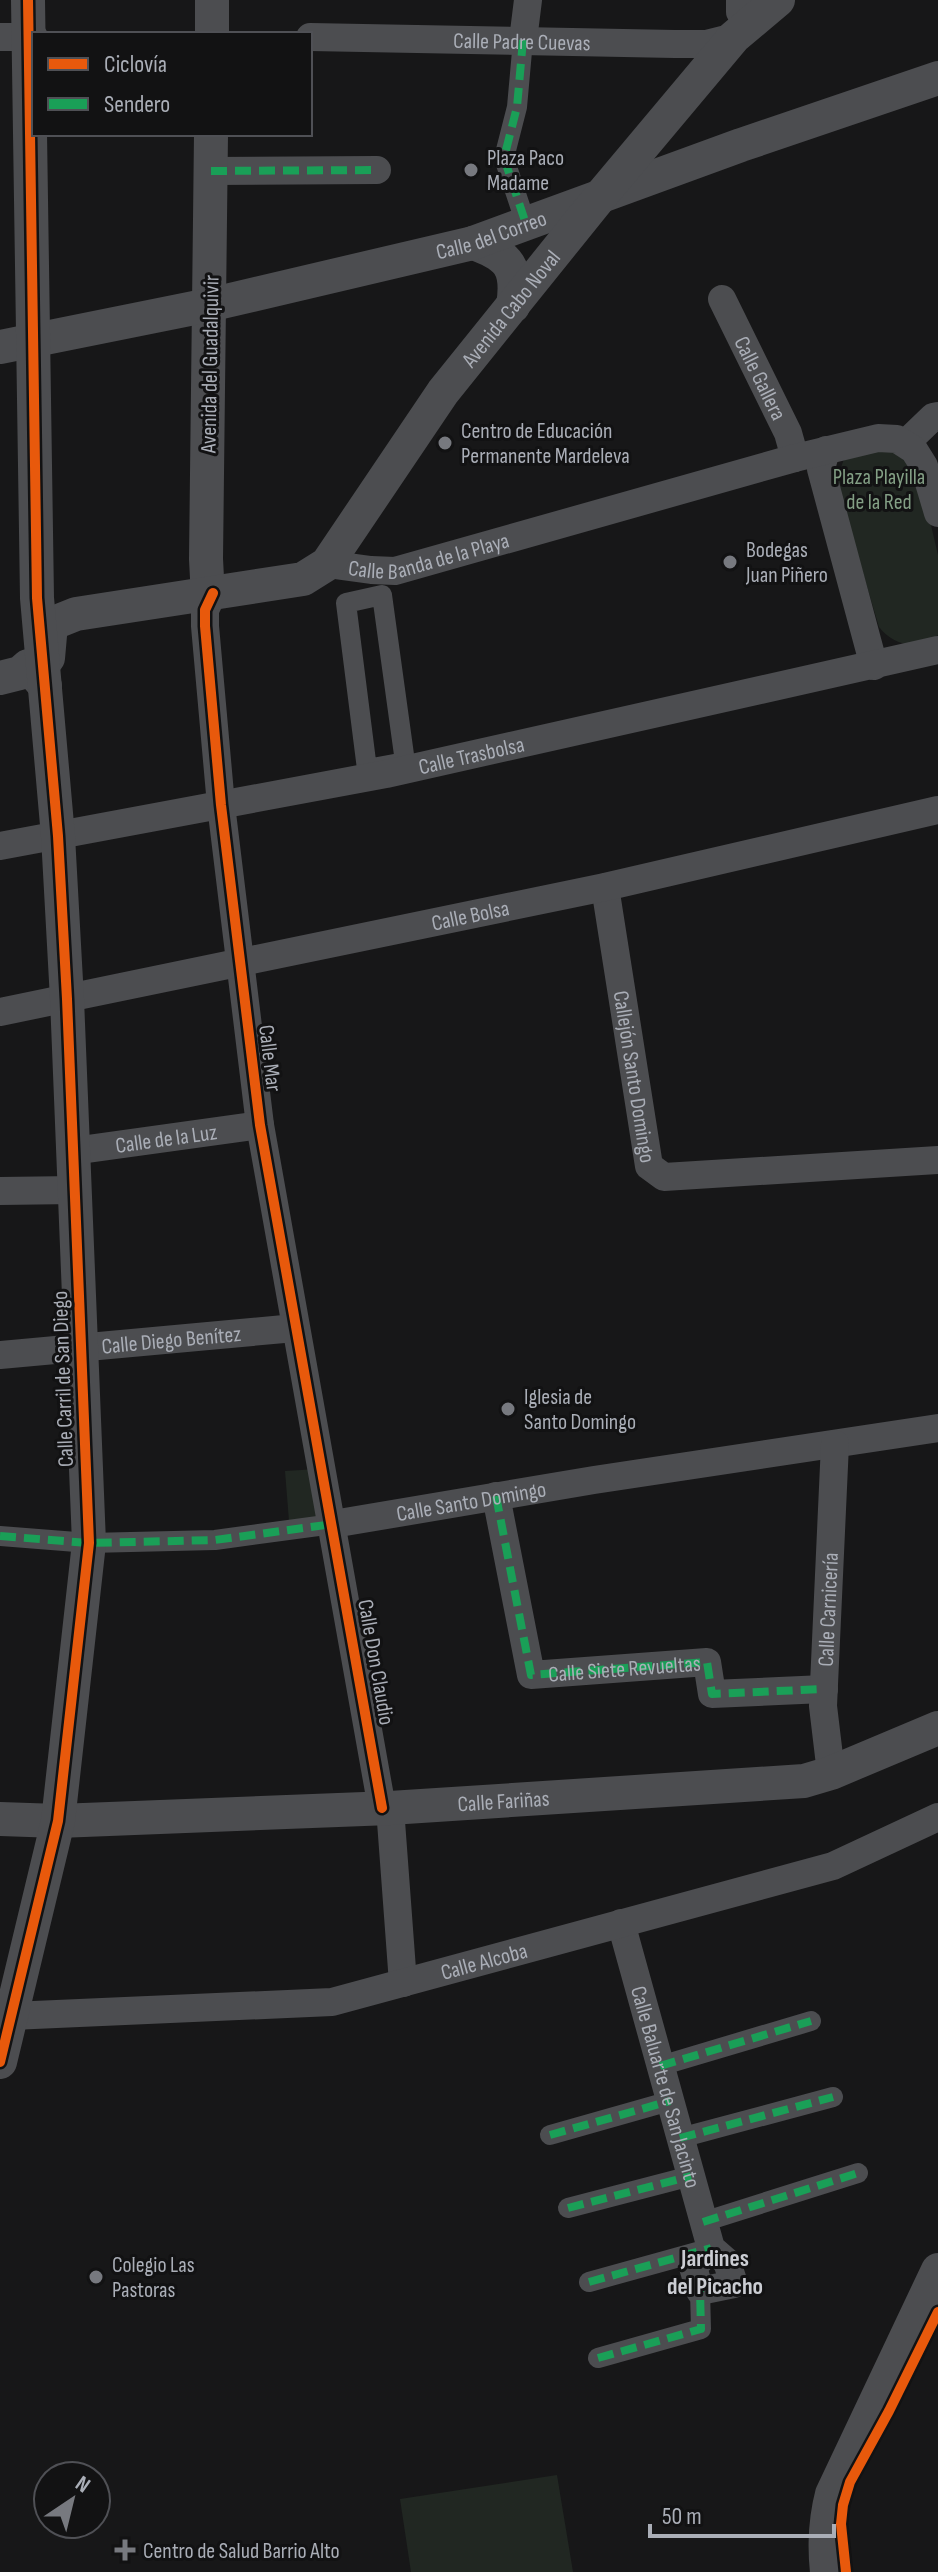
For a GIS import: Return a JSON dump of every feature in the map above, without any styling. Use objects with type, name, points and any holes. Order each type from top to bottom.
[{"type":"street","points":[[28,0],[21,37],[16,344],[45,686]]},
{"type":"street","points":[[212,0],[212,32]]},
{"type":"street","points":[[526,224],[504,158],[517,107],[528,0]]},
{"type":"street","name":"Avenida Cabo Noval","points":[[327,564],[443,392],[683,99],[742,20],[778,0]]},
{"type":"street","name":"Calle Padre Cuevas","points":[[312,37],[706,44],[742,20]]},
{"type":"street","name":"Calle del Correo","points":[[16,344],[209,305],[473,243],[938,78]]},
{"type":"street","points":[[683,99],[679,114],[685,131],[718,154]]},
{"type":"street","name":"Avenida del Guadalquivir","points":[[211,136],[206,559],[207,578],[213,593]]},
{"type":"street","points":[[211,171],[377,170]]},
{"type":"street","points":[[473,243],[490,248],[509,264],[516,287],[513,306]]},
{"type":"street","name":"Calle Gallera","points":[[722,299],[788,433],[795,458]]},
{"type":"street","points":[[906,443],[933,417],[938,416]]},
{"type":"street","points":[[874,666],[821,469],[826,450],[878,438],[906,443],[920,457],[938,513]]},
{"type":"street","name":"Calle Banda de la Playa","points":[[45,686],[51,624],[76,614],[303,579],[327,564],[395,571],[826,450]]},
{"type":"street","name":"Calle Mar","points":[[213,593],[205,610],[205,626],[239,963],[260,1125],[333,1524]]},
{"type":"street","points":[[382,595],[405,762],[367,769],[346,603],[382,595]]},
{"type":"street","name":"Calle Trasbolsa","points":[[0,846],[386,774],[938,650]]},
{"type":"street","points":[[0,678],[20,673],[28,666],[45,686]]},
{"type":"street","name":"Calle Carril de San Diego","points":[[0,2062],[6,2018],[58,1821],[89,1543],[67,999],[58,836],[45,686]]},
{"type":"street","name":"Calle Bolsa","points":[[0,1012],[605,887],[938,810]]},
{"type":"street","name":"Callejón Santo Domingo","points":[[605,887],[649,1166],[664,1177],[938,1160]]},
{"type":"street","name":"Calle de la Luz","points":[[73,1151],[260,1125]]},
{"type":"street","points":[[0,1191],[75,1190]]},
{"type":"street","name":"Calle Diego Benítez","points":[[0,1355],[295,1328]]},
{"type":"street","name":"Calle Santo Domingo","points":[[0,1536],[89,1543],[215,1540],[938,1428]]},
{"type":"street","name":"Calle Carnicería","points":[[831,1773],[823,1706],[835,1444]]},
{"type":"street","name":"Calle Siete Revueltas","points":[[496,1496],[531,1675],[707,1662],[712,1694],[824,1689]]},
{"type":"street","name":"Calle Don Claudio","points":[[333,1524],[386,1808],[403,1983]]},
{"type":"street","name":"Calle Fariñas","points":[[0,1819],[58,1821],[386,1808],[804,1781],[831,1773],[938,1728]]},
{"type":"street","name":"Calle Alcoba","points":[[6,2018],[332,2002],[833,1866],[938,1817]]},
{"type":"street","name":"Calle Baluarte de San Jacinto","points":[[621,1923],[707,2235],[727,2262],[734,2284],[700,2291]]},
{"type":"street","points":[[660,2066],[811,2021]]},
{"type":"street","points":[[680,2138],[833,2097]]},
{"type":"street","points":[[550,2135],[670,2101]]},
{"type":"street","points":[[589,2282],[858,2173]]},
{"type":"street","points":[[568,2208],[691,2176]]},
{"type":"street","points":[[827,2572],[824,2544],[832,2494],[938,2270]]},
{"type":"street","points":[[598,2358],[701,2329],[700,2291]]},
{"type":"green space","name":"Plaza Playilla de la Red","points":[[886,443],[919,474],[938,555],[938,635],[914,645],[892,639],[879,627],[836,482],[844,459]]},
{"type":"green space","points":[[317,1469],[320,1517],[289,1521],[285,1471]]},
{"type":"green space","points":[[557,2475],[573,2572],[411,2572],[400,2499]]},
{"type":"marked path","points":[[523,40],[517,107],[504,158],[526,224]]},
{"type":"marked path","points":[[211,171],[377,170]]},
{"type":"marked path","points":[[496,1496],[531,1675],[707,1662],[712,1694],[824,1689]]},
{"type":"marked path","points":[[0,1536],[89,1543],[215,1540],[333,1524]]},
{"type":"marked path","points":[[660,2066],[811,2021]]},
{"type":"marked path","points":[[680,2138],[833,2097]]},
{"type":"marked path","points":[[550,2135],[670,2101]]},
{"type":"marked path","points":[[703,2222],[858,2173]]},
{"type":"marked path","points":[[568,2208],[691,2176]]},
{"type":"marked path","points":[[589,2282],[711,2248]]},
{"type":"marked path","points":[[598,2358],[701,2329],[700,2291]]},
{"type":"cycle path","points":[[0,2062],[58,1821],[89,1543],[67,999],[58,836],[37,598],[28,0]]},
{"type":"cycle path","points":[[213,593],[205,610],[205,626],[221,805],[260,1125],[382,1808]]},
{"type":"cycle path","points":[[846,2572],[841,2524],[850,2482],[938,2312]]},
{"type":"place","name":"Plaza Paco Madame","points":[[471,170]]},
{"type":"place","name":"Centro de Educación Permanente Mardeleva","points":[[445,443]]},
{"type":"place","name":"Bodegas Juan Piñero","points":[[730,562]]},
{"type":"place","name":"Iglesia de Santo Domingo","points":[[508,1409]]},
{"type":"place","name":"Colegio Las Pastoras","points":[[96,2277]]},
{"type":"place","name":"Centro de Salud Barrio Alto","points":[[125,2550]]},
{"type":"district","name":"Jardines del Picacho","points":[[715,2272]]}]
